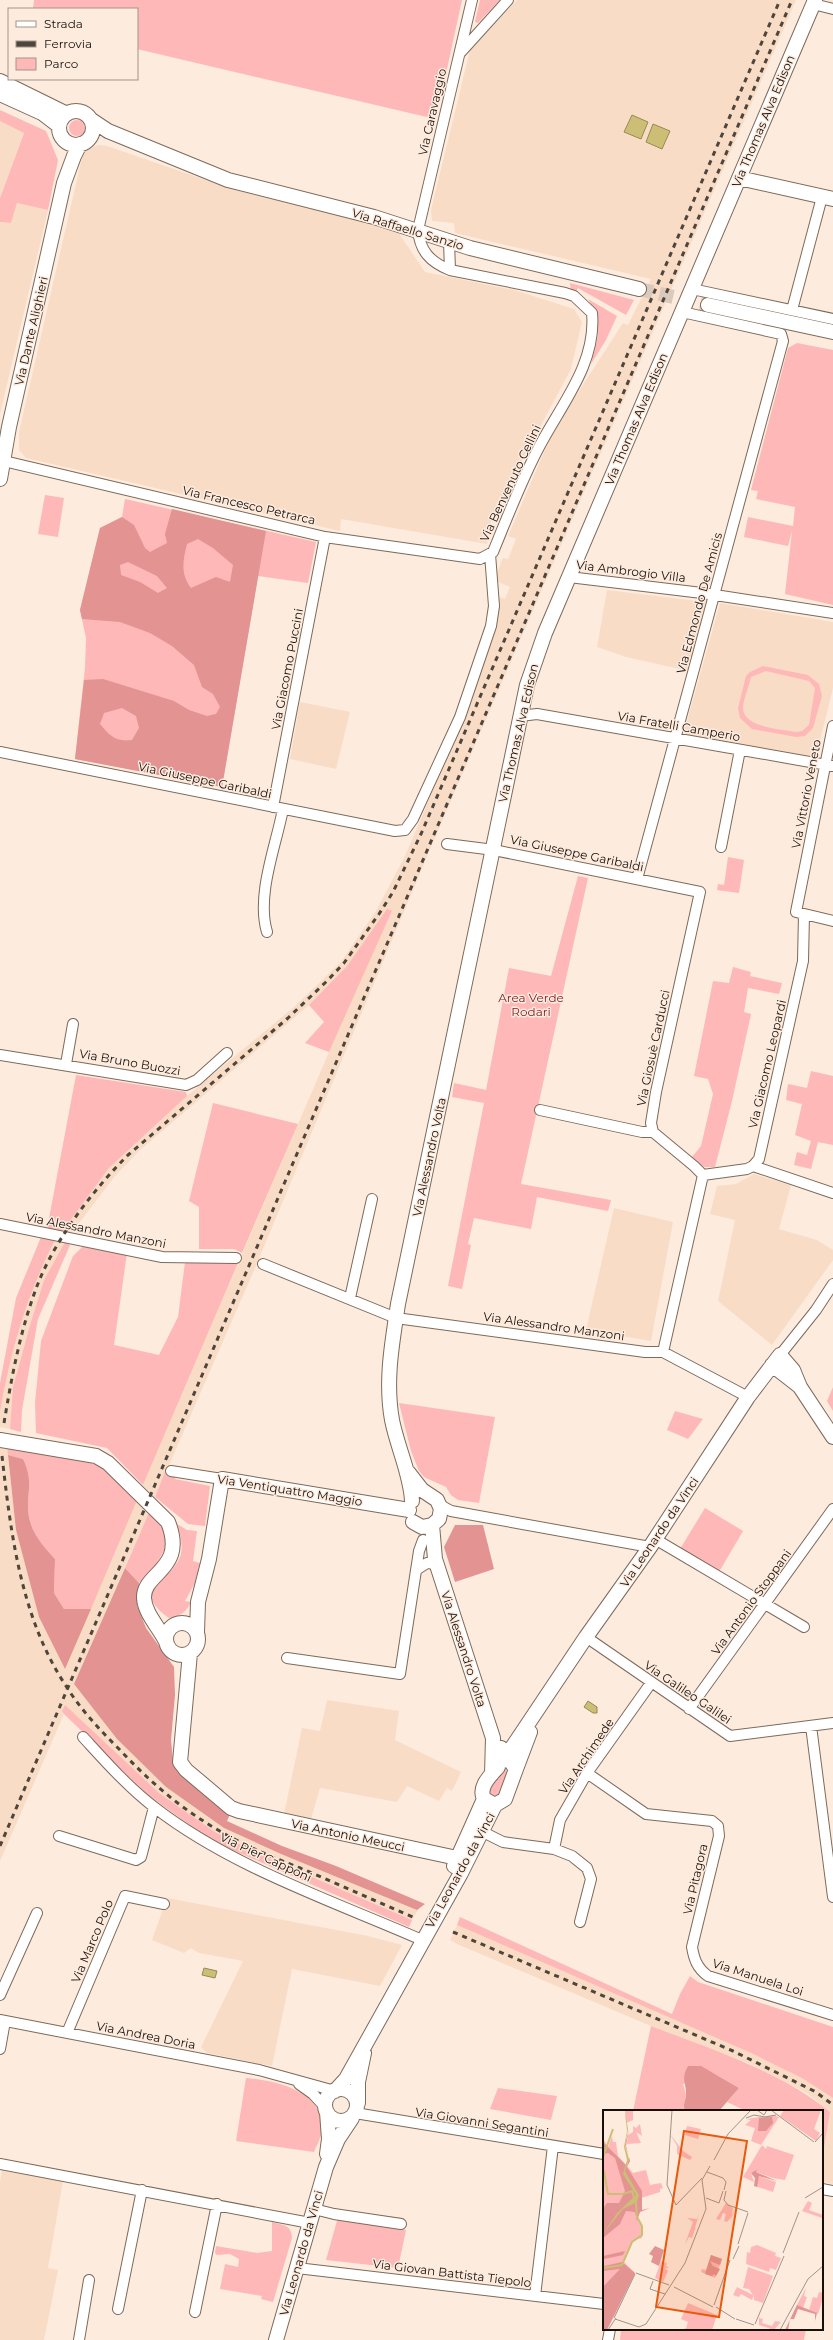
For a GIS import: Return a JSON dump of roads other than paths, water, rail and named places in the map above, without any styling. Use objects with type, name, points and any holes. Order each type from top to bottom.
[{"type":"street","name":"Via Caravaggio","points":[[418,230],[472,0]]},
{"type":"street","points":[[459,54],[508,0]]},
{"type":"street","points":[[814,2],[833,9]]},
{"type":"street","name":"Via Thomas Alva Edison","points":[[494,850],[520,716],[537,652],[814,2]]},
{"type":"street","points":[[0,81],[63,120]]},
{"type":"street","points":[[0,94],[42,113],[63,120],[80,112],[90,119],[93,130],[85,141],[73,145],[64,140],[63,120]]},
{"type":"street","name":"Via Raffaello Sanzio","points":[[90,119],[108,131],[228,180],[418,230],[449,240],[639,289]]},
{"type":"street","name":"Via Dante Alighieri","points":[[64,140],[66,153],[64,183]]},
{"type":"street","name":"Via Raffaello Sanzio","points":[[85,141],[104,140],[179,161]]},
{"type":"street","name":"Via Dante Alighieri","points":[[0,479],[1,461],[64,183],[74,156],[85,141]]},
{"type":"street","points":[[739,178],[827,198],[792,310]]},
{"type":"street","name":"Via Benvenuto Cellini","points":[[405,830],[413,819],[460,717],[491,626],[494,606],[490,554],[536,452],[580,373],[589,351],[594,329],[592,313],[579,300],[565,293],[450,270],[437,264],[426,256],[421,247],[418,230]]},
{"type":"street","points":[[449,240],[450,270]]},
{"type":"street","points":[[692,289],[833,320]]},
{"type":"street","points":[[708,305],[833,332]]},
{"type":"street","name":"Via Edmondo De Amicis","points":[[637,879],[781,352],[783,338],[781,334],[682,312]]},
{"type":"street","name":"Via Francesco Petrarca","points":[[1,461],[325,536],[480,559],[490,554]]},
{"type":"street","name":"Via Giacomo Puccini","points":[[267,932],[263,919],[265,895],[278,808],[325,536]]},
{"type":"street","name":"Via Ambrogio Villa","points":[[569,577],[715,595],[833,613]]},
{"type":"street","name":"Via Fratelli Camperio","points":[[520,716],[537,714],[829,765]]},
{"type":"street","name":"Via Vittorio Veneto","points":[[800,913],[805,866],[829,765],[833,726]]},
{"type":"street","points":[[721,847],[740,750]]},
{"type":"street","name":"Via Giuseppe Garibaldi","points":[[0,752],[395,831],[405,830]]},
{"type":"street","name":"Via Giuseppe Garibaldi","points":[[447,844],[494,850],[700,892]]},
{"type":"street","name":"Via Alessandro Volta","points":[[436,1562],[423,1540],[411,1511],[404,1465],[395,1432],[388,1388],[390,1356],[396,1318],[494,850]]},
{"type":"street","name":"Via Giosuè Carducci","points":[[653,1132],[651,1123],[656,1092],[700,892]]},
{"type":"street","points":[[800,913],[833,921]]},
{"type":"street","name":"Via Giacomo Leopardi","points":[[753,1166],[759,1159],[803,961],[800,913]]},
{"type":"street","name":"Via Bruno Buozzi","points":[[66,1064],[73,1024]]},
{"type":"street","name":"Via Bruno Buozzi","points":[[0,1055],[66,1064],[186,1084],[197,1080],[227,1053]]},
{"type":"street","points":[[540,1110],[642,1132],[653,1132],[703,1175],[738,1172],[753,1166],[833,1193]]},
{"type":"street","points":[[663,1352],[703,1175]]},
{"type":"street","points":[[350,1298],[372,1199]]},
{"type":"street","name":"Via Alessandro Manzoni","points":[[0,1224],[162,1257],[236,1258]]},
{"type":"street","name":"Via Alessandro Manzoni","points":[[263,1264],[350,1298],[396,1318],[646,1352],[663,1352],[748,1397]]},
{"type":"street","points":[[833,1284],[816,1310],[776,1360],[800,1387],[833,1437]]},
{"type":"street","name":"Via Leonardo da Vinci","points":[[335,2091],[343,2084],[423,1937],[478,1829],[490,1802],[505,1799],[509,1761],[538,1709],[586,1637],[653,1543],[748,1397],[776,1360]]},
{"type":"street","points":[[0,1440],[96,1456],[108,1463],[159,1511],[170,1529],[172,1544],[169,1560],[149,1584],[144,1595],[145,1606],[167,1644],[176,1654],[190,1653],[198,1642],[198,1602],[209,1559],[222,1479]]},
{"type":"street","name":"Via Alessandro Volta","points":[[404,1465],[415,1483],[427,1494],[434,1497],[440,1505]]},
{"type":"street","name":"Via Ventiquattro Maggio","points":[[171,1471],[411,1511]]},
{"type":"street","points":[[427,1494],[419,1495],[411,1511],[422,1527],[432,1525],[440,1517],[440,1505],[451,1511],[653,1543],[804,1627]]},
{"type":"street","name":"Via Antonio Stoppani","points":[[689,1709],[833,1509]]},
{"type":"street","name":"Via Alessandro Volta","points":[[432,1525],[436,1562],[493,1738],[509,1761]]},
{"type":"street","points":[[287,1658],[400,1674],[416,1570],[423,1540]]},
{"type":"street","points":[[416,1570],[427,1563],[436,1562]]},
{"type":"street","points":[[167,1644],[168,1631],[180,1624],[198,1602]]},
{"type":"street","points":[[155,1622],[191,1626],[197,1632]]},
{"type":"street","name":"Via Galileo Galilei","points":[[586,1637],[730,1736],[833,1722]]},
{"type":"street","name":"Via Antonio Meucci","points":[[190,1653],[180,1762],[186,1770],[231,1808],[239,1811],[457,1858]]},
{"type":"street","name":"Via Archimede","points":[[554,1849],[560,1820],[587,1773],[651,1683]]},
{"type":"street","points":[[811,1726],[833,1898]]},
{"type":"street","name":"Via Pier Capponi","points":[[83,1737],[126,1784],[154,1807],[199,1839],[229,1856],[423,1937]]},
{"type":"street","name":"Via Alessandro Volta","points":[[492,1774],[493,1738]]},
{"type":"street","points":[[490,1802],[482,1795],[483,1787],[492,1774],[509,1761]]},
{"type":"street","name":"Via Pitagora","points":[[587,1773],[646,1814],[712,1821],[718,1826],[719,1830],[692,1947]]},
{"type":"street","points":[[59,1836],[136,1860],[141,1857],[154,1807]]},
{"type":"street","points":[[478,1829],[503,1842],[554,1849],[572,1856],[590,1873],[591,1879],[580,1922]]},
{"type":"street","name":"Via Leonardo da Vinci","points":[[423,1937],[457,1858],[478,1829]]},
{"type":"street","name":"Via Marco Polo","points":[[67,2033],[125,1896],[164,1904]]},
{"type":"street","points":[[0,1995],[37,1913]]},
{"type":"street","name":"Via Manuela Loi","points":[[692,1947],[698,1966],[708,1976],[833,2015]]},
{"type":"street","points":[[0,2049],[3,2021]]},
{"type":"street","name":"Via Andrea Doria","points":[[3,2021],[287,2077],[335,2091]]},
{"type":"street","name":"Via Leonardo da Vinci","points":[[276,2340],[326,2167],[338,2139],[355,2112],[360,2068],[375,2025]]},
{"type":"street","name":"Via Andrea Doria","points":[[287,2077],[313,2094],[326,2110]]},
{"type":"street","points":[[335,2091],[348,2091],[354,2095],[355,2112],[345,2121],[337,2121],[326,2110],[328,2097],[335,2091]]},
{"type":"street","name":"Via Leonardo da Vinci","points":[[326,2110],[329,2139],[326,2167]]},
{"type":"street","name":"Via Giovanni Segantini","points":[[355,2112],[603,2154]]},
{"type":"street","points":[[535,2296],[553,2146]]},
{"type":"street","points":[[0,2164],[217,2204],[312,2216],[401,2224]]},
{"type":"street","points":[[823,2189],[833,2191]]},
{"type":"street","points":[[118,2309],[142,2190]]},
{"type":"street","points":[[195,2312],[217,2204]]},
{"type":"street","name":"Via Giovan Battista Tiepolo","points":[[297,2268],[603,2304]]},
{"type":"street","points":[[79,2340],[89,2280]]},
{"type":"street","points":[[608,2340],[610,2330]]},
{"type":"tunnel","points":[[639,289],[708,305]]},
{"type":"railway","points":[[4,1423],[18,1351],[27,1315],[39,1281],[56,1248],[78,1214],[102,1183],[128,1155],[288,1018],[327,981],[344,963],[393,892],[421,834],[780,0]]},
{"type":"railway","points":[[0,1846],[792,0]]},
{"type":"railway","points":[[2,1456],[14,1546],[28,1604],[38,1632],[51,1660],[66,1686],[91,1720],[154,1783],[204,1822],[237,1841],[413,1917]]},
{"type":"railway","points":[[453,1932],[733,2051],[816,2092],[833,2105]]},
{"type":"park label","name":"Area Verde Rodari","points":[[531,1004]]}]
